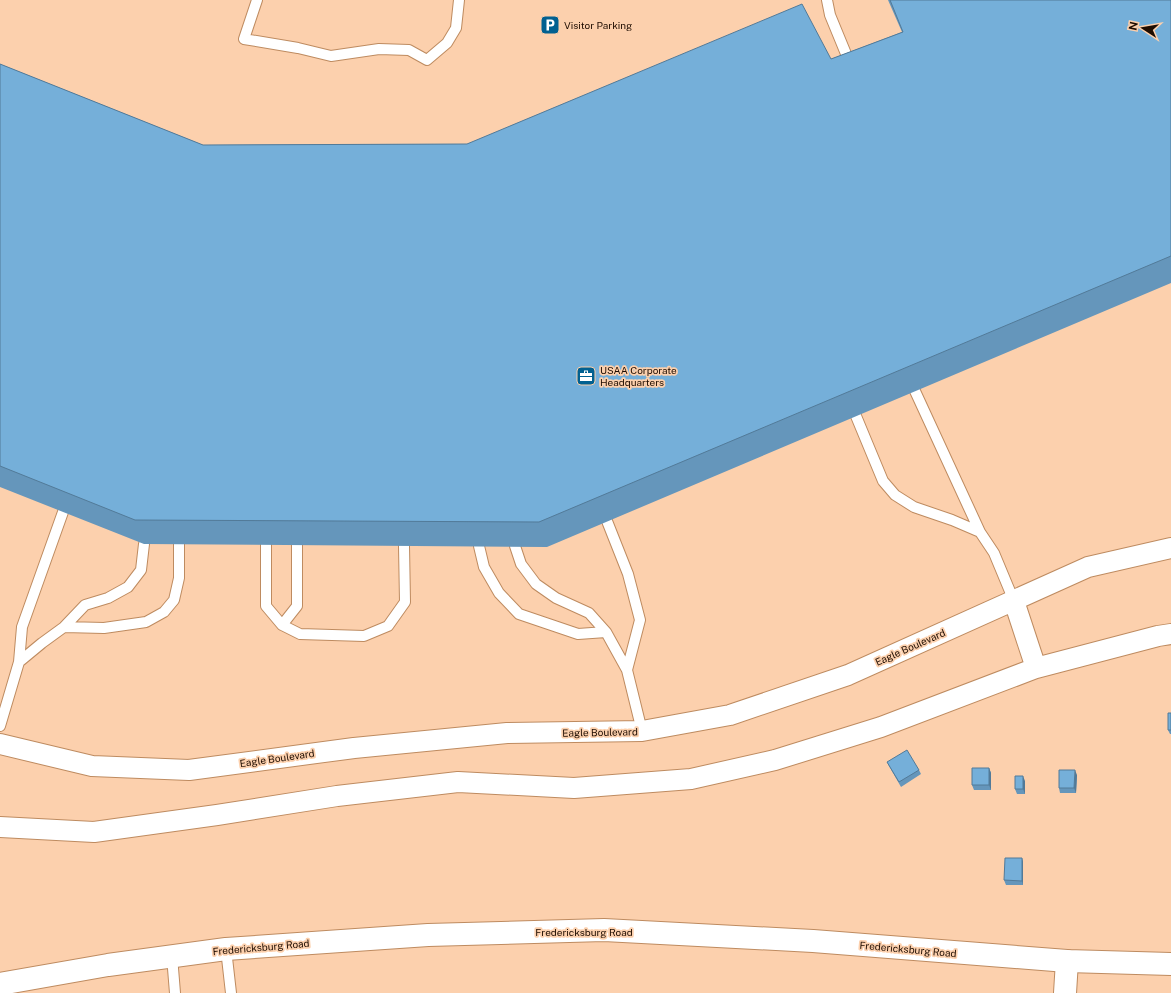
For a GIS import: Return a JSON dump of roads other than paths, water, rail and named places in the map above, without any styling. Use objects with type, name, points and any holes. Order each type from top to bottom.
[{"type":"main road","name":"Fredericksburg Road","points":[[0,984],[108,964],[226,950],[428,935],[604,930],[813,941],[1067,961],[1171,964]]},
{"type":"main road","points":[[1065,993],[1067,961]]},
{"type":"street","name":"Eagle Boulevard","points":[[0,744],[92,766],[189,770],[354,748],[507,733],[642,731],[730,715],[848,675],[1088,567],[1171,548]]},
{"type":"street","points":[[1014,601],[1036,668]]},
{"type":"street","points":[[0,827],[94,832],[217,816],[337,796],[458,782],[574,788],[691,779],[775,760],[881,727],[1036,668],[1158,636],[1171,634]]},
{"type":"lane","points":[[257,0],[244,39],[298,48],[331,56],[379,49],[409,50],[427,60],[448,43],[456,28],[459,0]]},
{"type":"lane","points":[[827,0],[830,15],[855,77]]},
{"type":"lane","points":[[915,392],[980,532],[994,553],[1014,601]]},
{"type":"lane","points":[[856,416],[883,481],[895,495],[914,507],[952,520],[980,532]]},
{"type":"lane","points":[[0,726],[19,662],[22,627],[63,512]]},
{"type":"lane","points":[[607,521],[628,574],[640,620],[627,670]]},
{"type":"lane","points":[[19,662],[42,643],[64,628],[85,605],[108,598],[128,587],[141,570],[144,544]]},
{"type":"lane","points":[[64,628],[104,628],[146,622],[164,612],[174,600],[178,578],[180,544]]},
{"type":"lane","points":[[266,544],[266,606],[282,625],[300,634],[364,636],[388,626],[404,602],[404,546]]},
{"type":"lane","points":[[282,625],[297,606],[297,545]]},
{"type":"lane","points":[[479,546],[484,567],[499,592],[519,614],[578,634],[606,632]]},
{"type":"lane","points":[[515,546],[520,564],[536,584],[556,598],[589,613],[606,632],[627,670],[642,731]]},
{"type":"lane","points":[[226,950],[231,993]]},
{"type":"lane","points":[[172,956],[175,993]]},
{"type":"place","name":"Visitor Parking","points":[[550,25]]},
{"type":"place","name":"USAA Corporate Headquarters","points":[[586,376]]}]
